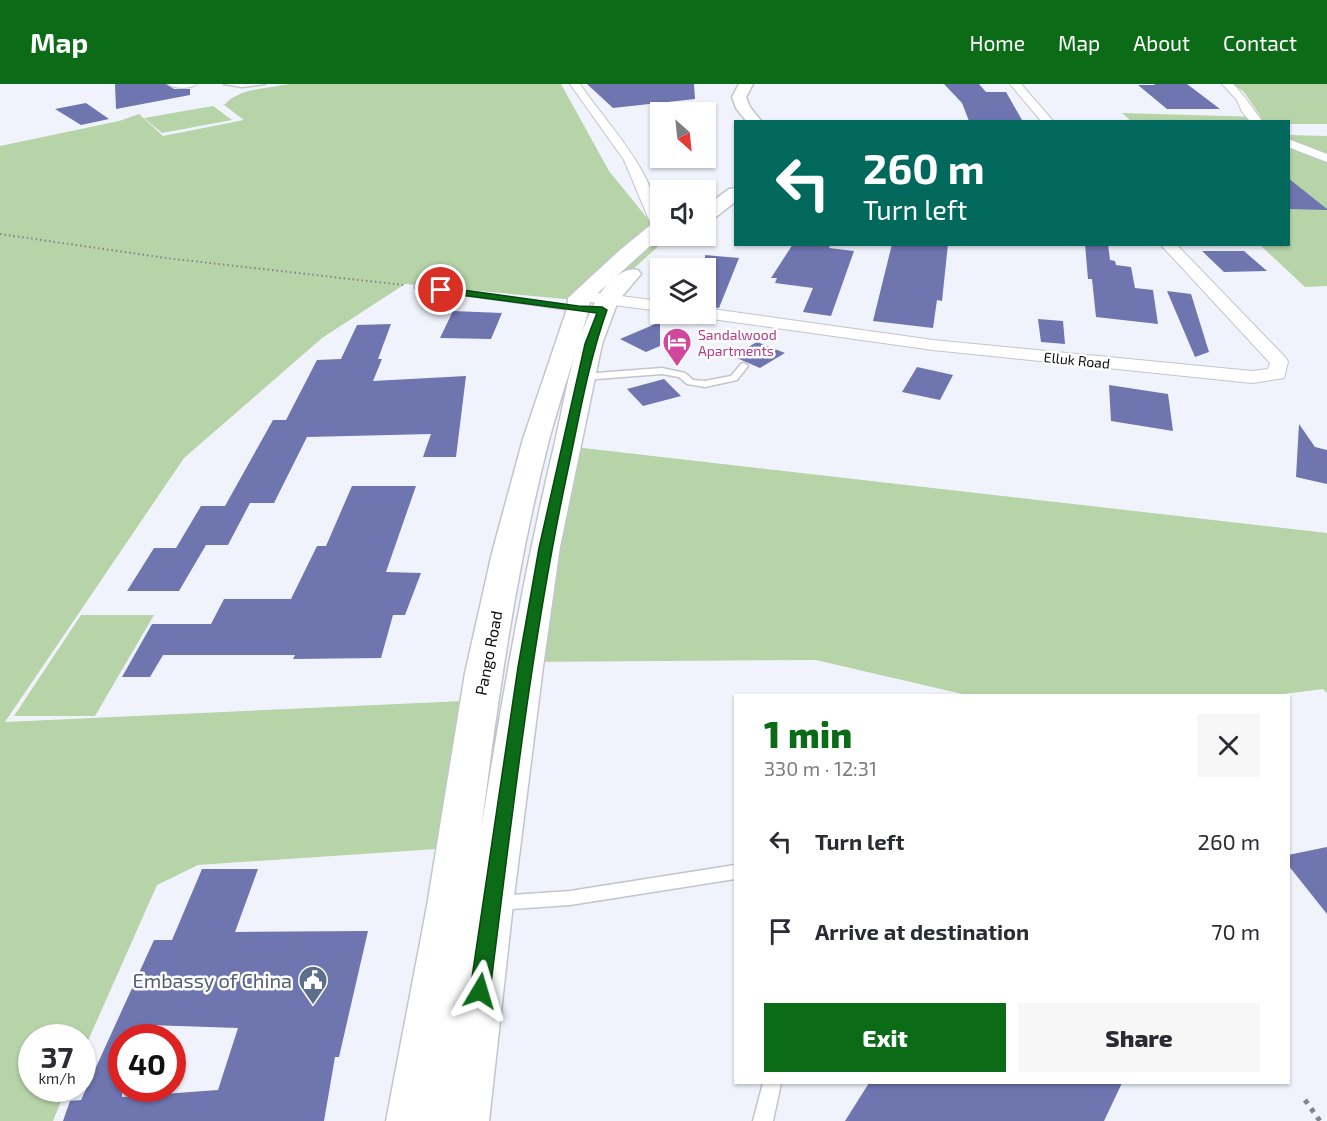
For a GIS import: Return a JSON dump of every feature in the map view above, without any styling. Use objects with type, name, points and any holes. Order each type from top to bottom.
[{"type":"street","points":[[173,84],[192,84]]},
{"type":"street","points":[[575,84],[630,159],[650,201]]},
{"type":"street","points":[[746,84],[739,97],[740,102],[754,120]]},
{"type":"street","points":[[1015,84],[1047,120]]},
{"type":"street","points":[[1227,84],[1242,99],[1256,120]]},
{"type":"street","points":[[1290,144],[1327,158]]},
{"type":"street","points":[[716,208],[734,194]]},
{"type":"street","name":"Pango Road","points":[[412,1121],[449,906],[483,674],[508,553],[536,438],[592,303],[619,285],[653,246]]},
{"type":"street","name":"Elluk Road","points":[[716,315],[933,345],[1252,377],[1277,374],[1279,362],[1169,246]]},
{"type":"street","points":[[592,303],[650,306]]},
{"type":"street","name":"Pango Road","points":[[463,1121],[525,667],[545,548],[590,344],[592,303]]},
{"type":"lane","points":[[226,84],[242,86],[263,84]]},
{"type":"lane","points":[[418,286],[592,303]]},
{"type":"lane","points":[[583,377],[662,371],[682,375],[690,382],[705,384],[726,382],[734,378],[744,366]]},
{"type":"lane","points":[[491,904],[570,898],[734,872]]},
{"type":"lane","points":[[762,1121],[772,1084]]},
{"type":"path","points":[[0,234],[166,258],[418,286]]},
{"type":"path","points":[[1305,1100],[1320,1121]]},
{"type":"green space","points":[[289,84],[561,84],[609,171],[650,222],[650,246],[658,246],[597,302],[405,284],[322,338],[184,458],[5,722],[464,701],[437,849],[198,865],[157,885],[95,1024],[18,1024],[18,1102],[61,1102],[53,1121],[0,1121],[0,146],[119,121],[139,114],[163,136],[244,120],[224,105],[238,95]]},
{"type":"green space","points":[[1233,84],[1327,84],[1327,124],[1290,124],[1290,120],[1130,120],[1122,113],[1261,117],[1244,92]]},
{"type":"green space","points":[[213,106],[232,120],[162,133],[144,118]]},
{"type":"green space","points":[[1290,135],[1327,136],[1327,286],[1305,287],[1261,246],[1290,246]]},
{"type":"green space","points":[[557,445],[1327,533],[1327,693],[1323,689],[1284,694],[962,694],[816,660],[521,662]]},
{"type":"green space","points":[[81,615],[154,615],[95,716],[14,716]]},
{"type":"building","points":[[115,84],[166,84],[174,89],[190,89],[190,95],[116,109]]},
{"type":"building","points":[[587,84],[694,84],[695,99],[650,102],[650,104],[613,108]]},
{"type":"building","points":[[944,84],[979,84],[986,92],[1006,92],[1022,120],[969,120],[962,103]]},
{"type":"building","points":[[1187,84],[1220,109],[1167,109],[1138,85]]},
{"type":"building","points":[[86,103],[109,119],[81,125],[55,109]]},
{"type":"building","points":[[1290,180],[1327,209],[1290,209]]},
{"type":"building","points":[[792,246],[830,246],[829,248],[854,251],[831,316],[803,312],[813,288],[775,283],[777,278],[771,278]]},
{"type":"building","points":[[892,246],[948,246],[942,301],[937,300],[933,328],[873,321]]},
{"type":"building","points":[[1085,246],[1108,246],[1110,260],[1115,261],[1116,265],[1131,267],[1135,288],[1153,290],[1158,324],[1096,317],[1092,279],[1088,279]]},
{"type":"building","points":[[1202,251],[1244,251],[1267,271],[1224,272]]},
{"type":"building","points":[[705,255],[739,258],[719,308],[716,308],[716,258],[705,258]]},
{"type":"building","points":[[1167,291],[1191,294],[1209,352],[1195,357]]},
{"type":"building","points":[[453,311],[502,313],[491,339],[440,338]]},
{"type":"building","points":[[1038,319],[1063,321],[1065,344],[1041,342]]},
{"type":"building","points":[[391,324],[378,359],[382,359],[373,381],[466,376],[456,457],[423,457],[431,434],[307,437],[274,503],[250,503],[228,545],[206,545],[179,591],[127,591],[154,548],[176,548],[201,506],[225,506],[273,420],[286,420],[317,360],[341,359],[357,325]]},
{"type":"building","points":[[660,324],[660,346],[646,352],[620,339]]},
{"type":"building","points":[[757,342],[785,353],[760,368],[732,356]]},
{"type":"building","points":[[917,367],[953,375],[940,400],[902,392]]},
{"type":"building","points":[[664,379],[681,396],[643,406],[627,389]]},
{"type":"building","points":[[1109,385],[1168,394],[1173,431],[1111,421]]},
{"type":"building","points":[[1299,424],[1315,447],[1327,450],[1327,484],[1296,477]]},
{"type":"building","points":[[352,486],[416,486],[386,572],[421,573],[405,615],[393,615],[381,658],[293,659],[295,655],[163,655],[150,677],[122,677],[152,624],[211,624],[224,599],[291,599],[317,546],[326,546]]},
{"type":"building","points":[[1327,847],[1327,914],[1290,868],[1290,855]]},
{"type":"building","points":[[202,869],[258,869],[235,932],[368,931],[339,1057],[335,1057],[324,1121],[63,1121],[70,1102],[96,1102],[96,1067],[108,1041],[108,1102],[186,1102],[186,1092],[218,1090],[238,1028],[186,1026],[186,1024],[116,1024],[154,940],[172,940]]},
{"type":"building","points":[[868,1084],[1122,1084],[1104,1121],[845,1121]]},
{"type":"place","name":"Sandalwood Apartments","points":[[677,368]]},
{"type":"place","name":"Embassy of China","points":[[313,1006]]},
{"type":"route","points":[[441,290],[578,309],[602,310],[590,344],[545,548],[525,667],[480,991]]}]
